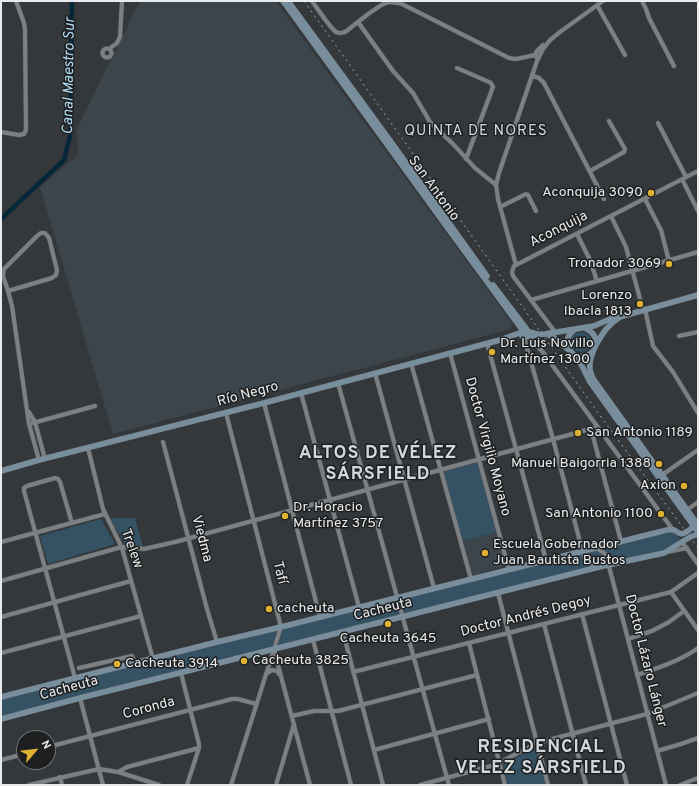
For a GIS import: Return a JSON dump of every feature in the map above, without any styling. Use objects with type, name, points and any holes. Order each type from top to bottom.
[{"type":"street","points":[[1,132],[19,135],[24,134],[26,130],[25,30],[16,1]]},
{"type":"street","points":[[109,49],[117,43],[120,37],[122,1]]},
{"type":"street","name":"San Antonio","points":[[283,1],[526,334],[542,351],[698,564]]},
{"type":"street","name":"San Antonio","points":[[288,1],[491,282],[526,334]]},
{"type":"street","points":[[312,1],[337,33],[345,32],[378,6],[387,2],[392,2],[402,4],[509,58],[516,59],[535,55],[537,51],[551,39],[603,1]]},
{"type":"street","points":[[642,1],[649,18],[674,66]]},
{"type":"street","points":[[597,6],[625,55]]},
{"type":"street","points":[[358,22],[393,71],[413,93],[430,122],[475,168],[496,186]]},
{"type":"street","points":[[551,39],[543,49],[537,61],[499,173],[496,192],[516,265],[512,270],[512,274],[554,332]]},
{"type":"street","points":[[535,55],[537,61]]},
{"type":"street","points":[[457,68],[491,83],[493,87],[466,159]]},
{"type":"street","points":[[533,76],[539,78],[544,83],[604,199]]},
{"type":"street","points":[[590,171],[624,152],[625,150],[609,121]]},
{"type":"street","points":[[658,123],[698,211]]},
{"type":"street","name":"Aconquija","points":[[516,265],[698,171]]},
{"type":"street","points":[[500,207],[526,194],[528,195],[536,211]]},
{"type":"street","points":[[645,199],[661,230],[669,261]]},
{"type":"street","points":[[611,216],[623,240],[653,346],[673,372],[698,413]]},
{"type":"street","points":[[8,291],[52,278],[56,274],[57,270],[49,238],[45,233],[41,233],[37,236],[4,269],[3,276],[12,306],[29,424],[42,459]]},
{"type":"street","points":[[577,234],[590,260],[596,281]]},
{"type":"street","points":[[531,300],[698,252]]},
{"type":"street","points":[[696,524],[590,382],[581,364],[568,347],[567,339],[575,329],[594,326],[612,318],[698,294]]},
{"type":"street","points":[[623,316],[612,322],[606,328],[593,352],[589,365],[590,372],[594,380],[687,510],[696,524],[698,533]]},
{"type":"street","points":[[583,328],[593,334],[596,339],[596,345]]},
{"type":"street","name":"Río Negro","points":[[1,471],[42,459],[264,403],[487,343],[526,334],[545,334],[575,329]]},
{"type":"street","points":[[679,336],[698,332]]},
{"type":"street","points":[[526,334],[525,341],[584,557],[589,563],[606,566]]},
{"type":"street","points":[[545,334],[551,335],[578,356],[585,356],[593,352]]},
{"type":"street","points":[[487,343],[546,560]]},
{"type":"street","name":"Doctor Virgilio Moyano","points":[[450,353],[509,570]]},
{"type":"street","points":[[412,363],[471,579]]},
{"type":"street","points":[[375,373],[434,588]]},
{"type":"street","points":[[338,383],[449,785]]},
{"type":"street","points":[[301,393],[359,607]]},
{"type":"street","points":[[264,403],[320,617]]},
{"type":"street","points":[[29,424],[95,406]]},
{"type":"street","points":[[28,410],[35,422],[42,459]]},
{"type":"street","name":"Tafí","points":[[226,413],[281,627]]},
{"type":"street","points":[[1,581],[122,548],[144,549],[175,542],[598,426]]},
{"type":"street","points":[[591,429],[621,541]]},
{"type":"street","name":"Viedma","points":[[163,442],[217,642]]},
{"type":"street","name":"Trelew","points":[[88,448],[105,514],[122,548],[153,659]]},
{"type":"street","points":[[662,475],[698,450]]},
{"type":"street","points":[[72,523],[58,479],[55,478],[24,488],[75,678]]},
{"type":"street","points":[[687,510],[698,502]]},
{"type":"street","points":[[1,542],[105,514]]},
{"type":"street","name":"Cacheuta","points":[[1,697],[621,541],[663,531],[673,530],[683,534],[696,524]]},
{"type":"street","name":"Cacheuta","points":[[1,719],[274,649],[606,566],[664,553],[698,533]]},
{"type":"street","name":"Doctor Lázaro Lánger","points":[[596,548],[605,554],[606,566],[619,605],[666,785]]},
{"type":"street","points":[[664,553],[686,548]]},
{"type":"street","name":"Doctor Andrés Degoy","points":[[354,672],[671,592],[698,573]]},
{"type":"street","points":[[1,617],[131,581]]},
{"type":"street","points":[[671,592],[698,630]]},
{"type":"street","points":[[498,593],[548,785]]},
{"type":"street","points":[[628,638],[652,631],[669,622],[684,611]]},
{"type":"street","points":[[582,614],[627,785]]},
{"type":"street","points":[[1,653],[141,616]]},
{"type":"street","points":[[544,624],[586,785]]},
{"type":"street","points":[[231,785],[281,627]]},
{"type":"street","points":[[343,632],[383,785]]},
{"type":"street","points":[[313,640],[351,785]]},
{"type":"street","points":[[469,643],[505,785]]},
{"type":"street","points":[[637,676],[667,665],[698,648]]},
{"type":"street","points":[[274,649],[310,785]]},
{"type":"street","points":[[80,668],[132,656],[135,663]]},
{"type":"street","points":[[266,674],[268,671],[272,670],[277,671],[281,676]]},
{"type":"street","points":[[181,673],[199,744],[187,785]]},
{"type":"street","points":[[292,716],[314,711],[338,711],[477,675]]},
{"type":"street","points":[[420,785],[500,763],[537,743],[647,714],[698,693]]},
{"type":"street","points":[[80,698],[103,785]]},
{"type":"street","name":"Coronda","points":[[56,745],[234,698],[256,704]]},
{"type":"street","points":[[374,750],[489,719]]},
{"type":"street","points":[[276,785],[294,724]]},
{"type":"street","points":[[657,751],[698,738]]},
{"type":"street","points":[[118,772],[127,767],[199,748]]},
{"type":"street","points":[[1,760],[16,756]]},
{"type":"street","points":[[29,785],[99,768],[118,772],[159,785]]},
{"type":"street","points":[[60,777],[62,785]]},
{"type":"street","points":[[680,785],[698,778]]},
{"type":"shaded area","points":[[140,1],[276,1],[512,323],[511,329],[113,434],[40,187],[78,155],[77,128]]},
{"type":"shaded area","points":[[577,332],[585,332],[591,338],[591,346],[585,352],[577,352],[571,346],[571,338]]},
{"type":"shaded area","points":[[478,462],[497,532],[462,541],[443,471]]},
{"type":"shaded area","points":[[110,518],[135,518],[143,547],[124,543]]},
{"type":"shaded area","points":[[101,519],[115,544],[48,564],[40,536]]},
{"type":"shaded area","points":[[673,530],[682,542],[668,551],[1,719],[1,697]]},
{"type":"shaded area","name":"Escuela Gobernador Juan Bautista Bustos","points":[[497,532],[506,566],[472,575],[463,541]]},
{"type":"shaded area","points":[[536,747],[546,785],[508,785],[503,765]]},
{"type":"waterway","name":"Canal Maestro Sur","points":[[1,219],[64,160],[70,136],[72,1]]},
{"type":"railway","points":[[304,1],[604,421],[698,548]]},
{"type":"place","name":"Aconquija 3090","points":[[651,193]]},
{"type":"place","name":"Tronador 3069","points":[[669,264]]},
{"type":"place","name":"Lorenzo Ibacla 1813","points":[[640,304]]},
{"type":"place","name":"Dr. Luis Novillo Martínez 1300","points":[[492,352]]},
{"type":"place","name":"San Antonio 1189","points":[[578,433]]},
{"type":"place","name":"Manuel Baigorria 1388","points":[[659,464]]},
{"type":"place","name":"Axion","points":[[684,486]]},
{"type":"place","name":"San Antonio 1100","points":[[661,514]]},
{"type":"place","name":"Dr. Horacio Martínez 3757","points":[[285,516]]},
{"type":"place","name":"Escuela Gobernador Juan Bautista Bustos","points":[[485,553]]},
{"type":"place","name":"cacheuta","points":[[269,609]]},
{"type":"place","name":"Cacheuta 3645","points":[[388,624]]},
{"type":"place","name":"Cacheuta 3825","points":[[244,661]]},
{"type":"place","name":"Cacheuta 3914","points":[[117,664]]},
{"type":"district","name":"QUINTA DE NORES","points":[[476,132]]},
{"type":"district","name":"ALTOS DE VÉLEZ SÁRSFIELD","points":[[378,464]]},
{"type":"district","name":"RESIDENCIAL VELEZ SÁRSFIELD","points":[[541,758]]}]
